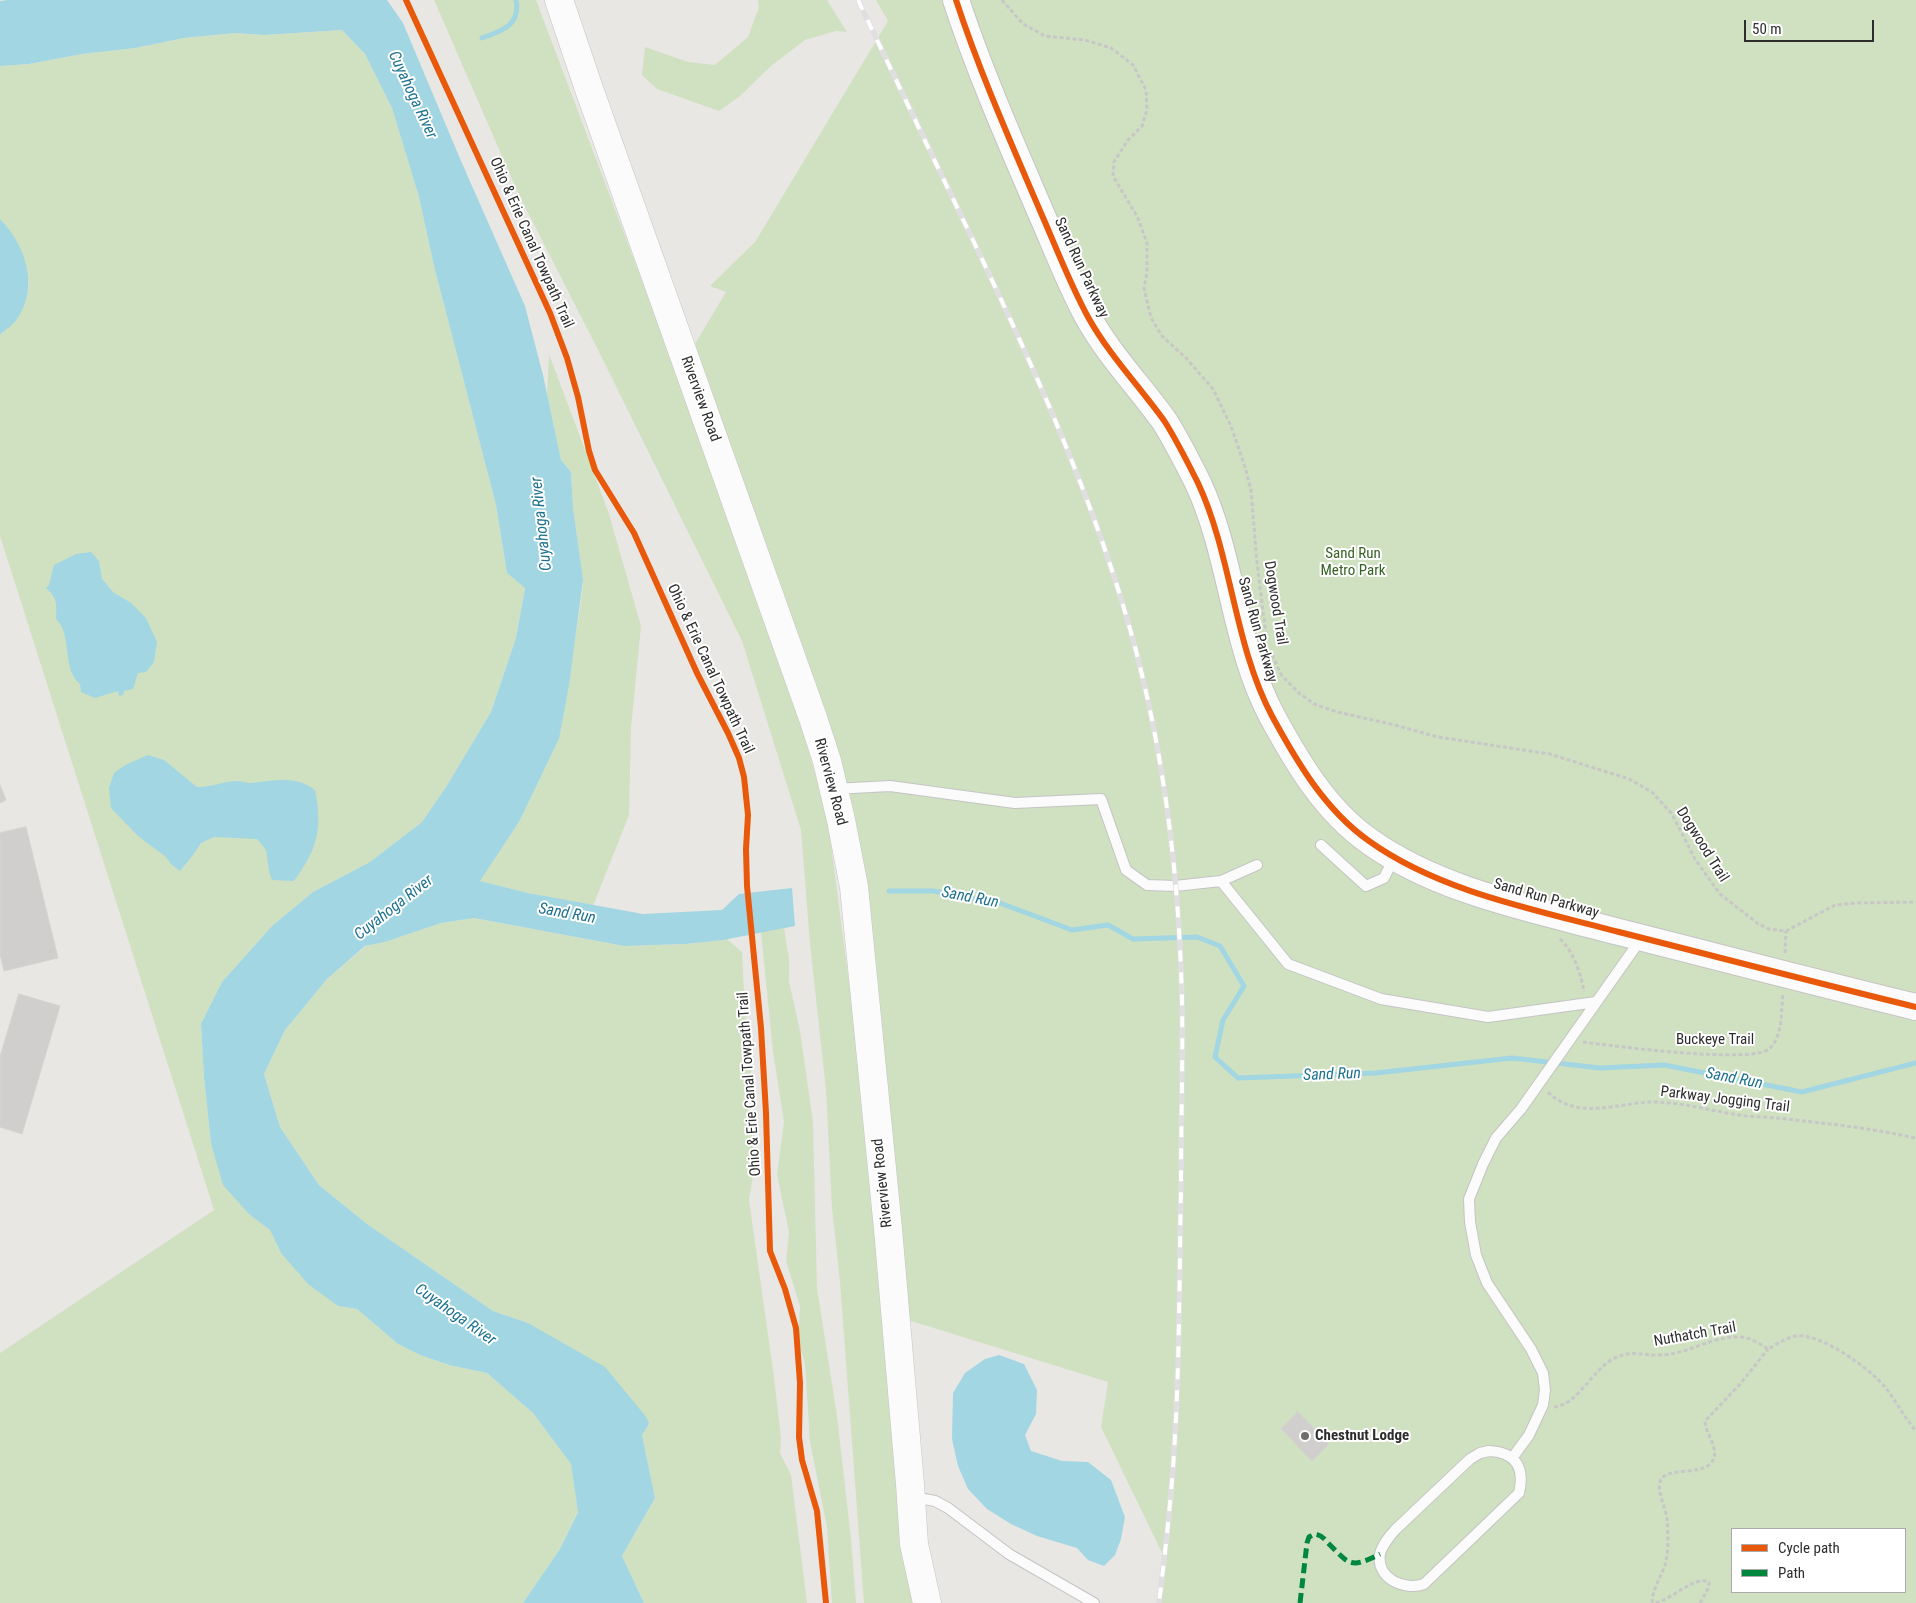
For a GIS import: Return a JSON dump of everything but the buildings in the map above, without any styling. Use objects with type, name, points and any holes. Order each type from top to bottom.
[{"type":"main road","name":"Riverview Road","points":[[559,0],[813,718],[834,789],[854,887],[888,1229],[914,1544],[927,1603]]},
{"type":"street","name":"Sand Run Parkway","points":[[956,0],[977,61],[1007,134],[1081,303],[1101,337],[1166,424],[1198,483],[1210,513],[1229,576],[1248,655],[1270,712],[1300,764],[1334,810],[1351,828],[1394,858],[1459,886],[1546,913],[1916,1007]]},
{"type":"lane","points":[[834,789],[890,786],[1015,803],[1101,799],[1126,870],[1147,885],[1175,886],[1220,881],[1257,865]]},
{"type":"lane","points":[[1321,845],[1366,886],[1384,878],[1394,858]]},
{"type":"lane","points":[[1220,881],[1288,964],[1381,999],[1488,1017],[1596,1002]]},
{"type":"lane","points":[[1513,1457],[1529,1435],[1543,1405],[1546,1390],[1543,1374],[1531,1348],[1487,1283],[1476,1255],[1470,1222],[1469,1199],[1496,1138],[1521,1109],[1538,1082],[1642,938]]},
{"type":"lane","points":[[1489,1451],[1498,1451],[1513,1457],[1519,1467],[1522,1479],[1519,1493],[1424,1584],[1414,1588],[1397,1584],[1386,1575],[1381,1567],[1380,1554],[1385,1543],[1395,1530],[1470,1459],[1480,1453],[1489,1451]]},
{"type":"lane","points":[[911,1497],[935,1501],[948,1508],[1009,1554],[1094,1603]]},
{"type":"path","points":[[1786,931],[1835,905],[1916,902]]},
{"type":"path","points":[[1700,1603],[1710,1588],[1708,1582],[1703,1579],[1665,1600],[1655,1603],[1652,1601],[1666,1562],[1667,1518],[1660,1492],[1660,1482],[1663,1476],[1668,1473],[1702,1469],[1709,1466],[1714,1459],[1715,1451],[1705,1427],[1706,1421],[1741,1383],[1768,1349],[1796,1336],[1809,1336],[1826,1342],[1873,1374],[1885,1387],[1916,1431]]},
{"type":"green space","points":[[434,0],[536,0],[656,318],[803,732],[827,814],[855,1029],[915,1603],[864,1603],[840,1282],[832,1208],[826,1090],[810,944],[801,830],[742,641],[519,195]]},
{"type":"green space","points":[[758,0],[827,0],[847,32],[836,31],[805,40],[771,66],[740,96],[719,111],[657,89],[642,75],[645,47],[688,62],[715,65],[748,37],[759,7]]},
{"type":"green space","name":"Sand Run Metro Park","points":[[876,0],[1916,0],[1916,1603],[1159,1603],[1164,1557],[1101,1427],[1108,1382],[895,1316],[854,887],[686,359],[726,292],[710,286],[755,242],[888,21]]},
{"type":"green space","points":[[342,30],[365,54],[392,108],[419,197],[434,266],[496,505],[507,573],[525,587],[516,638],[491,712],[446,787],[422,822],[370,862],[313,892],[272,926],[222,982],[201,1024],[211,1143],[250,1215],[270,1230],[281,1253],[338,1306],[357,1309],[398,1344],[420,1355],[449,1365],[487,1373],[533,1413],[571,1464],[578,1511],[560,1549],[523,1603],[0,1603],[0,1353],[214,1210],[0,536],[0,335],[14,321],[23,307],[28,290],[28,281],[23,259],[6,226],[0,219],[0,66],[29,64],[82,54],[135,48],[184,38],[235,33],[264,35]]},
{"type":"green space","points":[[549,354],[609,514],[641,626],[631,728],[629,815],[593,906],[480,881],[519,822],[559,739],[583,584],[573,508],[571,472],[561,460],[547,394]]},
{"type":"green space","points":[[474,918],[624,946],[685,944],[727,939],[742,952],[751,1070],[750,1123],[756,1158],[749,1200],[774,1377],[781,1438],[780,1453],[791,1475],[807,1603],[644,1603],[622,1556],[655,1498],[642,1435],[649,1424],[528,1323],[493,1311],[367,1224],[319,1185],[280,1127],[264,1074],[285,1030],[327,979],[366,946],[385,942],[441,923]]},
{"type":"green space","points":[[784,928],[789,959],[789,981],[800,1031],[813,1122],[817,1288],[837,1416],[856,1603],[832,1603],[827,1527],[810,1442],[805,1364],[798,1338],[800,1306],[786,1261],[789,1232],[777,1175],[784,1122],[773,1052],[761,932]]},
{"type":"water","name":"Cuyahoga River","points":[[387,0],[403,23],[525,306],[543,375],[561,460],[571,472],[573,508],[583,580],[569,685],[559,739],[519,822],[480,881],[528,893],[643,914],[722,910],[739,894],[792,888],[795,926],[723,940],[685,944],[624,946],[474,918],[441,923],[385,942],[365,946],[327,979],[285,1030],[264,1074],[280,1127],[319,1185],[367,1224],[493,1311],[528,1323],[605,1367],[647,1418],[649,1424],[642,1435],[655,1498],[622,1556],[644,1603],[523,1603],[560,1549],[578,1512],[571,1464],[533,1413],[487,1373],[449,1365],[420,1355],[398,1344],[357,1309],[338,1306],[308,1284],[281,1253],[270,1230],[250,1215],[223,1185],[211,1143],[201,1024],[222,982],[272,926],[313,892],[370,862],[422,822],[446,787],[491,712],[516,638],[525,588],[507,573],[496,505],[434,266],[419,197],[392,108],[365,54],[342,30],[264,35],[235,33],[184,38],[135,48],[82,54],[29,64],[0,66],[0,1]]},
{"type":"water","points":[[0,219],[9,229],[22,253],[26,266],[28,293],[24,307],[15,321],[0,335]]},
{"type":"water","points":[[91,552],[99,561],[102,579],[113,592],[131,603],[146,618],[157,642],[154,662],[146,672],[138,673],[133,689],[124,691],[123,695],[119,696],[118,691],[95,698],[81,692],[80,684],[74,677],[71,669],[64,634],[56,619],[56,602],[46,588],[49,585],[54,565],[76,554]]},
{"type":"water","points":[[148,755],[164,760],[197,787],[236,781],[251,783],[284,780],[300,782],[315,790],[318,817],[316,839],[308,859],[294,881],[272,880],[266,850],[257,839],[214,837],[201,843],[180,871],[166,857],[138,836],[111,808],[109,788],[114,773],[125,765]]},
{"type":"water","points":[[999,1355],[1024,1364],[1037,1390],[1036,1414],[1025,1435],[1031,1451],[1062,1461],[1088,1462],[1111,1480],[1125,1517],[1121,1539],[1115,1555],[1104,1566],[1088,1560],[1077,1548],[1037,1536],[1011,1524],[987,1509],[968,1489],[958,1466],[952,1439],[953,1393],[965,1373],[985,1359]]},
{"type":"waterway","points":[[482,38],[496,33],[513,21],[516,16],[516,0]]},
{"type":"waterway","name":"Sand Run","points":[[889,891],[933,891],[1000,903],[1072,930],[1108,925],[1133,939],[1197,937],[1220,946],[1244,986],[1223,1020],[1215,1057],[1238,1078],[1376,1073],[1512,1058],[1600,1068],[1664,1065],[1802,1092],[1916,1063]]},
{"type":"railway","points":[[858,0],[1013,325],[1073,463],[1108,557],[1123,605],[1137,653],[1158,751],[1166,801],[1177,901],[1182,1001],[1177,1384],[1170,1503],[1159,1603]]},
{"type":"marked path","points":[[1300,1603],[1309,1537],[1315,1534],[1321,1536],[1341,1556],[1351,1562],[1362,1562],[1380,1554]]},
{"type":"cycle path","name":"Ohio & Erie Canal Towpath Trail","points":[[406,0],[550,313],[567,358],[595,470],[634,533],[697,673],[728,733],[739,758],[744,777],[748,815],[746,849],[747,886],[761,1028],[766,1113],[770,1251],[785,1289],[796,1328],[800,1383],[799,1437],[802,1460],[817,1511],[826,1603]]},
{"type":"cycle path","points":[[956,0],[996,108],[1081,304],[1105,345],[1165,422],[1198,483],[1219,540],[1249,660],[1259,689],[1302,768],[1339,815],[1353,829],[1397,859],[1426,874],[1490,897],[1555,916],[1916,1007]]},
{"type":"place","name":"Chestnut Lodge","points":[[1305,1436]]}]
